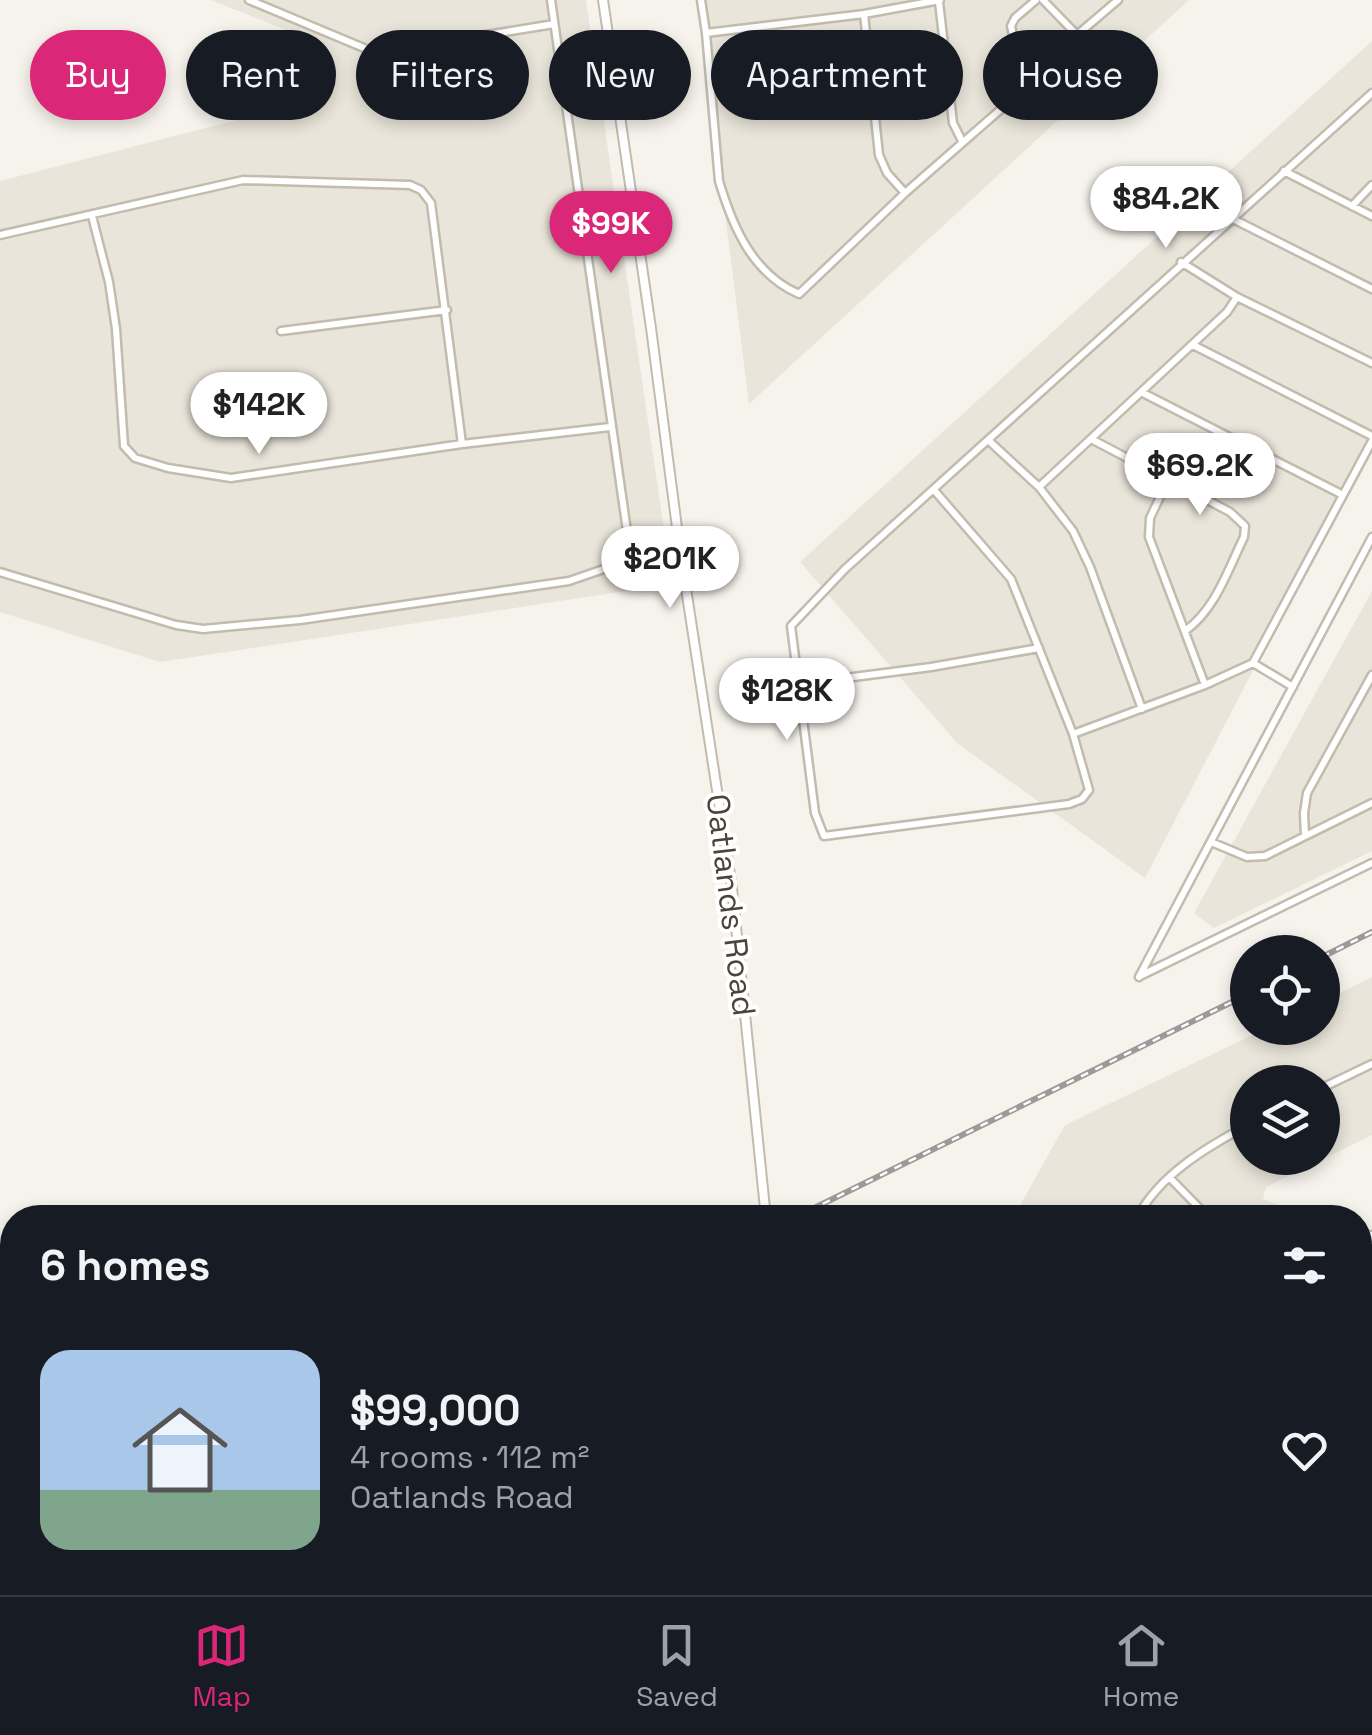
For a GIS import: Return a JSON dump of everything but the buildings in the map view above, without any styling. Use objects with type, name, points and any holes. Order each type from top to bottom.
[{"type":"street","points":[[249,0],[376,53],[554,24]]},
{"type":"street","points":[[551,0],[631,559]]},
{"type":"street","name":"Oatlands Road","points":[[603,0],[678,544],[732,888],[765,1205]]},
{"type":"street","points":[[701,0],[719,181],[725,202],[746,251],[785,288],[800,294],[987,120]]},
{"type":"street","points":[[1012,30],[1015,18],[1040,0],[1072,30]]},
{"type":"street","points":[[1083,30],[1118,0]]},
{"type":"street","points":[[706,34],[940,1],[953,122],[962,141]]},
{"type":"street","points":[[864,14],[879,155],[905,193]]},
{"type":"street","points":[[934,490],[1005,570],[1072,734],[1088,783],[1087,795],[1076,802],[824,836],[815,813],[791,626],[845,569],[1372,92]]},
{"type":"street","points":[[1284,170],[1372,216]]},
{"type":"street","points":[[0,236],[243,180],[410,185],[431,203],[448,310],[462,444]]},
{"type":"street","points":[[1352,206],[1372,185]]},
{"type":"street","points":[[92,216],[106,267],[116,329],[124,446],[135,458],[168,468],[231,478],[610,426]]},
{"type":"street","points":[[1231,218],[1372,289]]},
{"type":"street","points":[[1181,262],[1238,296],[1372,363]]},
{"type":"street","points":[[1039,486],[1143,393],[1238,296]]},
{"type":"street","points":[[280,331],[448,310]]},
{"type":"street","points":[[1072,734],[1253,663],[1372,439],[1193,345]]},
{"type":"street","points":[[1143,393],[1343,495]]},
{"type":"street","points":[[988,440],[1039,486],[1074,531],[1142,709]]},
{"type":"street","points":[[1093,440],[1238,516],[1245,526],[1244,537],[1210,605],[1199,621],[1185,631]]},
{"type":"street","points":[[1168,480],[1150,518],[1149,537],[1205,685]]},
{"type":"street","points":[[1372,536],[1139,977],[1372,863]]},
{"type":"street","points":[[0,572],[176,625],[203,629],[300,620],[569,581],[678,544]]},
{"type":"street","points":[[798,684],[1040,648]]},
{"type":"street","points":[[1253,663],[1293,686]]},
{"type":"street","points":[[1305,836],[1307,793],[1372,675]]},
{"type":"street","points":[[1211,842],[1256,858],[1372,803]]},
{"type":"street","points":[[1340,1079],[1372,1064]]},
{"type":"street","points":[[1148,1205],[1170,1178],[1207,1147],[1230,1135]]},
{"type":"street","points":[[1170,1178],[1196,1205]]},
{"type":"shaded area","points":[[211,0],[586,0],[590,30],[549,30],[549,120],[604,120],[672,584],[160,662],[0,612],[0,181],[237,120],[336,120],[336,30],[286,30]]},
{"type":"shaded area","points":[[698,0],[1189,0],[1156,30],[983,30],[983,120],[1058,120],[749,404],[713,120],[963,120],[963,30],[711,30],[711,103]]},
{"type":"shaded area","points":[[1372,41],[1372,442],[1145,878],[958,744],[800,562]]},
{"type":"shaded area","points":[[1372,591],[1372,851],[1214,928],[1194,913]]},
{"type":"shaded area","points":[[1372,977],[1372,1135],[1340,1151],[1340,1065],[1230,1065],[1230,1175],[1290,1175],[1266,1187],[1263,1199],[1278,1205],[1020,1205],[1065,1125],[1232,1045],[1340,1045],[1340,993]]},
{"type":"railway","points":[[1340,948],[1372,932]]},
{"type":"railway","points":[[820,1205],[1230,1003]]}]
